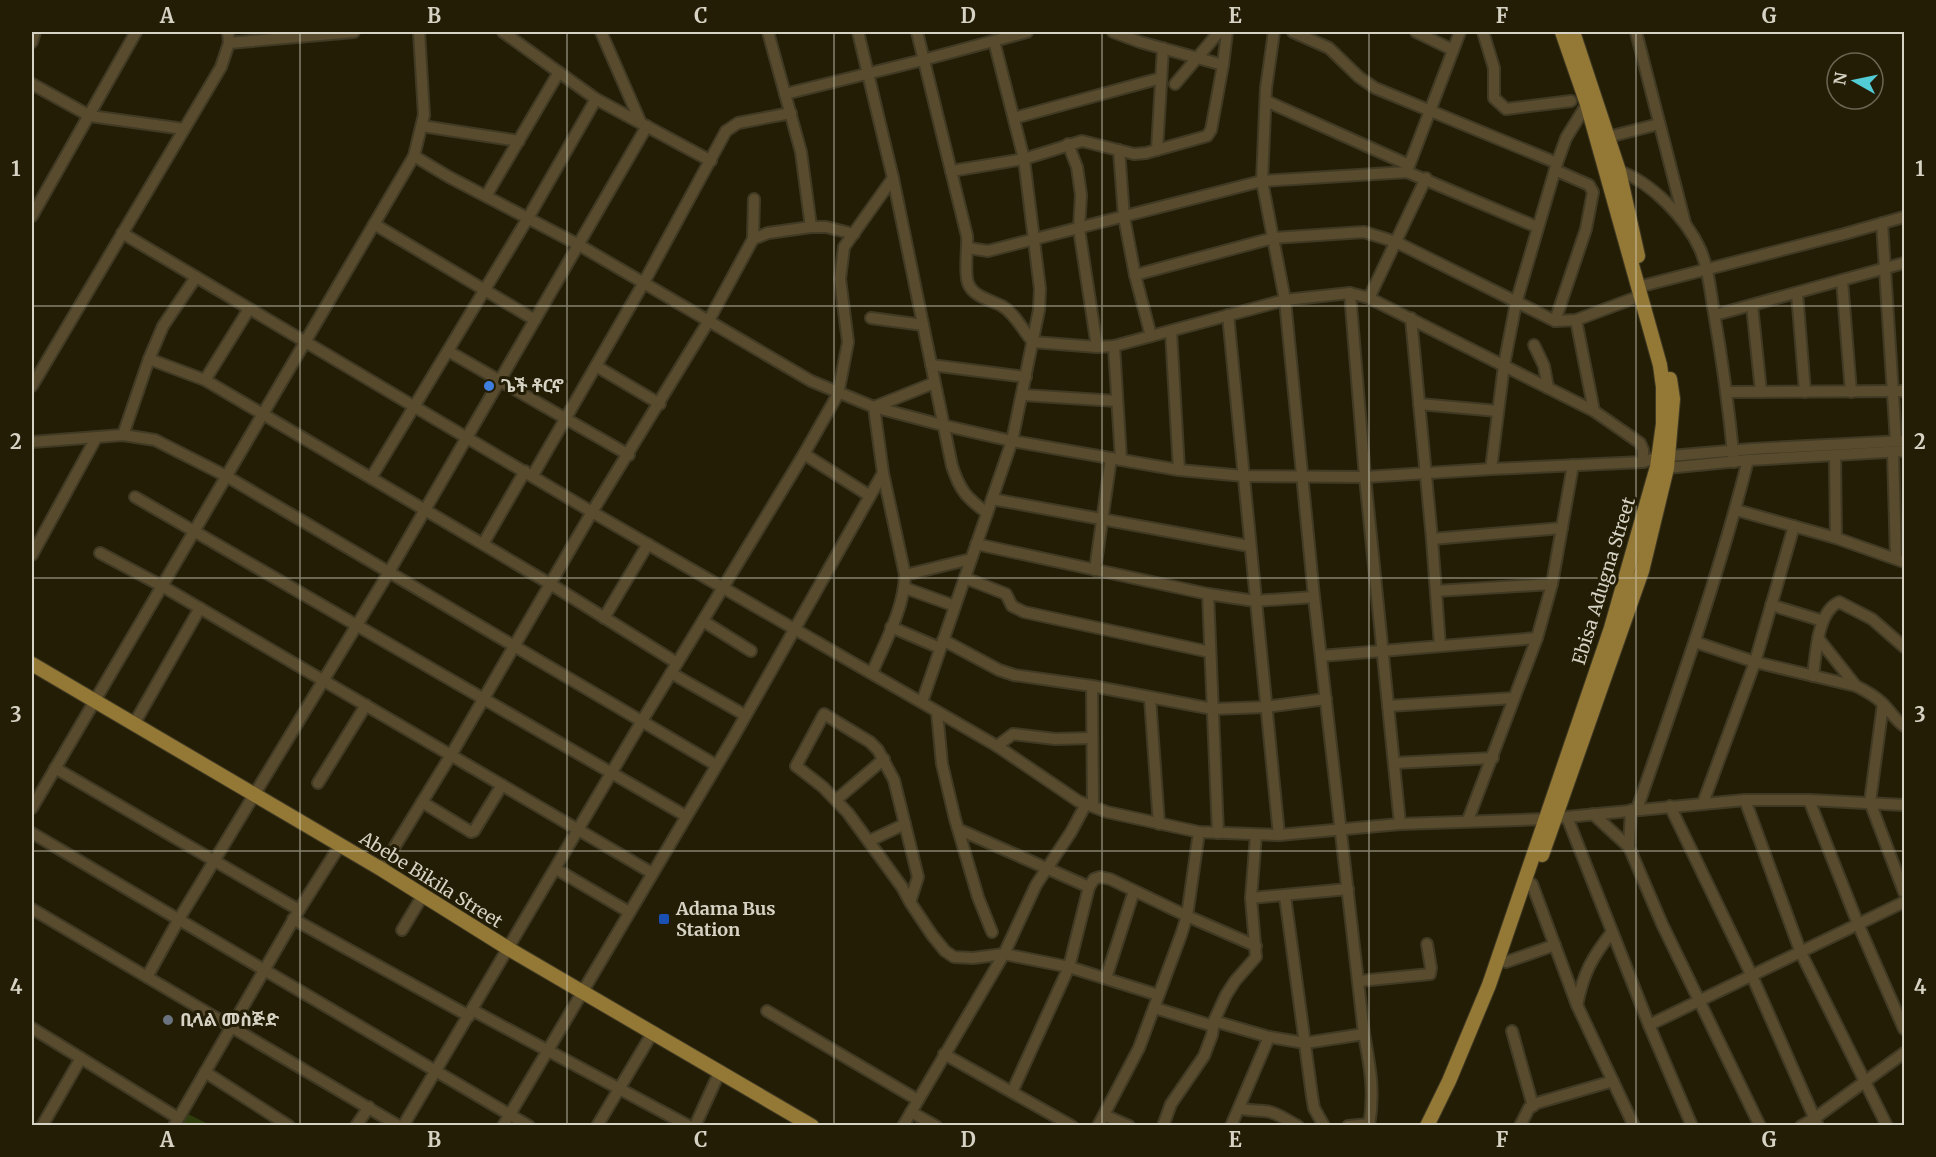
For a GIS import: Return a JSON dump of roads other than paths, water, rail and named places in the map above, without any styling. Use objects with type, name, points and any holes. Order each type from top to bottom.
[{"type":"main road","name":"Ebisa Adugna Street","points":[[1437,1125],[1472,1049],[1506,962],[1556,818],[1657,462],[1663,424],[1663,387],[1660,365],[1641,290],[1587,104],[1562,32]]},
{"type":"main road","name":"Ebisa Adugna Street","points":[[1572,32],[1619,171],[1641,290]]},
{"type":"main road","name":"Abebe Bikila Street","points":[[32,664],[381,869],[509,949],[812,1125]]},
{"type":"main road","name":"Ebisa Adugna Street","points":[[1427,1125],[1449,1081],[1556,818]]},
{"type":"street","points":[[32,42],[35,32]]},
{"type":"street","points":[[32,216],[136,32]]},
{"type":"street","points":[[32,386],[221,67],[229,43],[228,32]]},
{"type":"street","points":[[229,43],[354,32]]},
{"type":"street","points":[[32,808],[414,156],[424,115],[419,32]]},
{"type":"street","points":[[503,32],[596,99],[711,161]]},
{"type":"street","points":[[601,32],[643,124]]},
{"type":"street","points":[[768,32],[801,152],[811,227]]},
{"type":"street","points":[[858,32],[893,178],[942,425],[959,486],[968,500],[987,513]]},
{"type":"street","points":[[917,32],[967,236],[968,285],[987,300],[1004,307],[1033,342],[1097,347],[1114,346],[1284,300],[1350,293],[1370,298],[1594,411],[1640,443],[1643,450],[1657,462]]},
{"type":"street","points":[[785,94],[1027,32]]},
{"type":"street","points":[[1113,32],[1224,65]]},
{"type":"street","points":[[1175,84],[1218,32]]},
{"type":"street","points":[[951,171],[1024,159],[1082,141],[1134,154],[1207,136],[1211,130],[1224,65],[1227,32]]},
{"type":"street","points":[[1274,32],[1266,100],[1262,181],[1284,300],[1314,597],[1372,1089],[1369,1124],[1348,1125]]},
{"type":"street","points":[[1293,32],[1329,48],[1368,84],[1556,166],[1589,185],[1593,192],[1586,229],[1555,321]]},
{"type":"street","points":[[1416,32],[1453,50]]},
{"type":"street","points":[[1408,168],[1460,32]]},
{"type":"street","points":[[1483,32],[1494,68],[1494,98],[1506,109],[1571,101]]},
{"type":"street","points":[[1636,32],[1686,228]]},
{"type":"street","points":[[922,702],[1012,441],[1023,395],[1040,299],[1024,159],[994,41]]},
{"type":"street","points":[[1157,150],[1163,48]]},
{"type":"street","points":[[486,196],[559,72]]},
{"type":"street","points":[[1014,118],[1161,78]]},
{"type":"street","points":[[32,84],[90,116],[184,129]]},
{"type":"street","points":[[371,478],[528,219],[596,99]]},
{"type":"street","points":[[1266,100],[1426,178],[1537,227]]},
{"type":"street","points":[[1491,469],[1504,365],[1516,303],[1556,166],[1566,138],[1587,104]]},
{"type":"street","points":[[483,544],[565,419],[644,284],[726,131],[738,123],[790,113]]},
{"type":"street","points":[[147,977],[179,919],[324,681],[468,437],[579,245],[643,124]]},
{"type":"street","points":[[1608,137],[1659,124]]},
{"type":"street","points":[[422,126],[519,141]]},
{"type":"street","points":[[1068,144],[1077,167],[1081,195],[1079,229],[1097,347]]},
{"type":"street","points":[[1119,150],[1124,218],[1135,275],[1151,336]]},
{"type":"street","points":[[414,156],[579,245],[708,322],[838,394],[874,407],[1012,441],[1179,470],[1244,476],[1302,477],[1365,477],[1657,462],[1898,445],[1905,451]]},
{"type":"street","points":[[968,248],[988,251],[1262,181],[1408,168]]},
{"type":"street","points":[[1619,171],[1629,175],[1667,203],[1700,249],[1715,315],[1733,456]]},
{"type":"street","points":[[32,909],[401,1125],[471,1013],[642,721],[838,394],[848,342],[840,279],[844,247],[893,178]]},
{"type":"street","points":[[1370,298],[1426,178]]},
{"type":"street","points":[[381,869],[552,585],[592,512],[629,455],[708,322],[753,239],[754,199]]},
{"type":"street","points":[[1135,275],[1273,238],[1364,232],[1396,242],[1555,321],[1576,320],[1641,290],[1706,270],[1905,217]]},
{"type":"street","points":[[1736,510],[1836,538],[1900,560],[1898,445],[1882,223]]},
{"type":"street","points":[[374,224],[536,320]]},
{"type":"street","points":[[753,239],[768,233],[811,227],[826,227],[854,234]]},
{"type":"street","points":[[122,233],[592,512],[997,746],[1078,801],[1107,812],[1199,832],[1279,835],[1400,824],[1556,818],[1703,802],[1744,800],[1809,800],[1905,805]]},
{"type":"street","points":[[1715,315],[1905,263]]},
{"type":"street","points":[[123,435],[149,359],[164,326],[196,277]]},
{"type":"street","points":[[1842,280],[1851,392]]},
{"type":"street","points":[[1797,292],[1805,392]]},
{"type":"street","points":[[1350,293],[1365,477],[1400,824]]},
{"type":"street","points":[[1752,305],[1761,392]]},
{"type":"street","points":[[205,380],[249,309]]},
{"type":"street","points":[[1228,315],[1279,835]]},
{"type":"street","points":[[871,318],[923,325]]},
{"type":"street","points":[[1411,318],[1440,646]]},
{"type":"street","points":[[1576,320],[1594,411]]},
{"type":"street","points":[[1171,331],[1179,470]]},
{"type":"street","points":[[1534,345],[1544,366],[1548,388]]},
{"type":"street","points":[[1095,570],[1102,520],[1116,459],[1117,401],[1114,346]]},
{"type":"street","points":[[448,351],[629,455]]},
{"type":"street","points":[[149,359],[205,380],[552,585],[745,715]]},
{"type":"street","points":[[32,364],[42,370]]},
{"type":"street","points":[[931,365],[1026,377]]},
{"type":"street","points":[[596,366],[660,404]]},
{"type":"street","points":[[874,407],[934,382]]},
{"type":"street","points":[[1726,392],[1905,391]]},
{"type":"street","points":[[1023,395],[1117,401]]},
{"type":"street","points":[[1419,404],[1498,411]]},
{"type":"street","points":[[872,673],[905,588],[906,575],[883,472],[874,407]]},
{"type":"street","points":[[32,442],[123,435],[155,440],[226,476],[716,765]]},
{"type":"street","points":[[32,555],[96,438]]},
{"type":"street","points":[[1733,456],[1748,460],[1835,456],[1898,445]]},
{"type":"street","points":[[804,454],[870,496]]},
{"type":"street","points":[[1835,456],[1836,538]]},
{"type":"street","points":[[1629,848],[1634,810],[1695,642],[1736,510],[1748,460]]},
{"type":"street","points":[[1468,820],[1537,638],[1552,584],[1573,465]]},
{"type":"street","points":[[503,1125],[796,629],[883,472]]},
{"type":"street","points":[[135,497],[686,816]]},
{"type":"street","points":[[992,499],[1249,546]]},
{"type":"street","points":[[1703,802],[1755,662],[1794,526]]},
{"type":"street","points":[[1432,539],[1562,528]]},
{"type":"street","points":[[604,618],[648,544]]},
{"type":"street","points":[[976,544],[1208,594],[1255,601],[1314,597]]},
{"type":"street","points":[[100,553],[200,608],[652,873]]},
{"type":"street","points":[[906,575],[971,559]]},
{"type":"street","points":[[965,578],[1006,594],[1012,606],[1024,612],[1210,652]]},
{"type":"street","points":[[1436,591],[1552,584]]},
{"type":"street","points":[[905,588],[955,606]]},
{"type":"street","points":[[1208,594],[1218,833]]},
{"type":"street","points":[[1813,676],[1818,638],[1823,621],[1828,609],[1839,602],[1872,619],[1905,647]]},
{"type":"street","points":[[1771,605],[1823,621]]},
{"type":"street","points":[[134,724],[200,608]]},
{"type":"street","points":[[703,621],[751,651]]},
{"type":"street","points":[[891,627],[942,644],[1014,675],[1092,686],[1213,709],[1265,707],[1326,699]]},
{"type":"street","points":[[1321,656],[1537,638]]},
{"type":"street","points":[[1818,638],[1856,686]]},
{"type":"street","points":[[1695,642],[1755,662],[1856,686],[1871,693],[1893,718],[1905,726]]},
{"type":"street","points":[[903,1125],[1004,954],[1036,885],[1089,805],[1092,686]]},
{"type":"street","points":[[1150,698],[1159,825]]},
{"type":"street","points":[[1388,706],[1514,698]]},
{"type":"street","points":[[1883,704],[1870,802],[1905,892]]},
{"type":"street","points":[[318,783],[366,705]]},
{"type":"street","points":[[937,712],[942,764],[978,897],[992,932]]},
{"type":"street","points":[[910,902],[918,877],[894,780],[884,759],[870,742],[824,714],[796,766],[824,787],[836,800],[869,841],[902,887],[910,902],[945,951],[954,957],[973,958],[1004,954],[1070,967],[1158,995]]},
{"type":"street","points":[[997,746],[1013,734],[1056,739],[1092,738]]},
{"type":"street","points":[[1394,763],[1493,758]]},
{"type":"street","points":[[836,800],[884,759]]},
{"type":"street","points":[[55,768],[215,860],[296,914],[471,1013],[689,1125]]},
{"type":"street","points":[[422,802],[471,832],[474,831],[502,785]]},
{"type":"street","points":[[1744,800],[1801,954],[1887,1125]]},
{"type":"street","points":[[1809,800],[1858,924],[1905,1029]]},
{"type":"street","points":[[1670,806],[1752,976],[1816,1122]]},
{"type":"street","points":[[1593,814],[1629,848],[1662,924],[1760,1125]]},
{"type":"street","points":[[1556,818],[1612,932],[1692,1125]]},
{"type":"street","points":[[869,841],[905,824]]},
{"type":"street","points":[[960,830],[1046,870],[1089,887]]},
{"type":"street","points":[[1098,1125],[1139,1048],[1187,916],[1199,832]]},
{"type":"street","points":[[32,833],[529,1125]]},
{"type":"street","points":[[1163,1125],[1171,1104],[1204,1056],[1214,1023],[1235,981],[1256,957],[1251,897],[1256,835]]},
{"type":"street","points":[[32,1028],[176,1122],[296,914],[340,845]]},
{"type":"street","points":[[556,869],[630,912]]},
{"type":"street","points":[[1012,1092],[1070,967],[1089,887],[1094,879],[1100,877],[1110,879],[1256,946]]},
{"type":"street","points":[[1532,884],[1577,1005],[1634,1125]]},
{"type":"street","points":[[1251,897],[1348,889]]},
{"type":"street","points":[[1106,978],[1134,891]]},
{"type":"street","points":[[402,930],[423,895]]},
{"type":"street","points":[[1285,896],[1314,1108],[1324,1125]]},
{"type":"street","points":[[1649,1025],[1801,954],[1905,902]]},
{"type":"street","points":[[1577,1005],[1581,982],[1591,959],[1612,932]]},
{"type":"street","points":[[1359,981],[1430,974],[1426,944]]},
{"type":"street","points":[[1506,962],[1555,945]]},
{"type":"street","points":[[1155,1008],[1305,1043],[1364,1034]]},
{"type":"street","points":[[767,1011],[918,1100]]},
{"type":"street","points":[[1512,1031],[1533,1106]]},
{"type":"street","points":[[597,1125],[653,1032]]},
{"type":"street","points":[[1232,1125],[1269,1036]]},
{"type":"street","points":[[1801,1125],[1816,1122],[1864,1082],[1905,1053]]},
{"type":"street","points":[[944,1054],[1072,1125]]},
{"type":"street","points":[[42,1125],[81,1058]]},
{"type":"street","points":[[695,1125],[720,1071]]},
{"type":"street","points":[[205,1072],[289,1125]]},
{"type":"street","points":[[1520,1125],[1529,1108],[1537,1103],[1613,1081]]},
{"type":"street","points":[[356,1125],[369,1107]]},
{"type":"street","points":[[1239,1108],[1252,1112],[1265,1111],[1298,1125]]},
{"type":"street","points":[[911,1112],[936,1125]]},
{"type":"street","points":[[1104,1115],[1129,1125]]},
{"type":"place","name":"ጌች ቶርኖ","points":[[489,386]]},
{"type":"place","name":"Adama Bus Station","points":[[664,919]]},
{"type":"place","name":"ቢላል መስጅድ","points":[[168,1020]]}]
